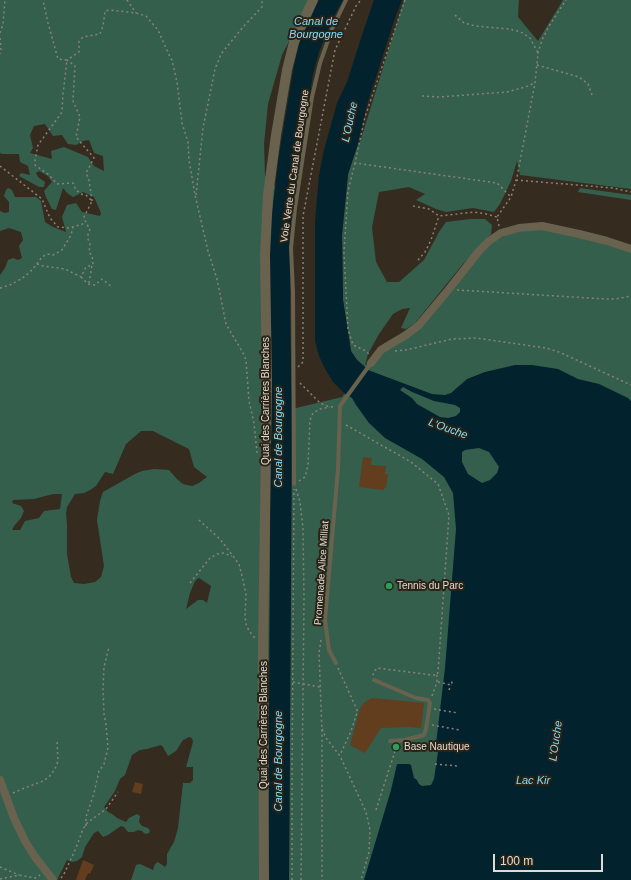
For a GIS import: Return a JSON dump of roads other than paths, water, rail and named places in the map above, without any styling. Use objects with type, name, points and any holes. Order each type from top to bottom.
[{"type":"street","name":"Quai des Carrières Blanches","points":[[264,880],[263,642],[267,384],[265,255],[268,195],[276,135],[294,42],[313,0]]},
{"type":"street","points":[[373,360],[381,350],[406,335],[419,324],[479,251],[489,241],[501,233],[518,228],[542,226],[607,241],[631,249]]},
{"type":"street","points":[[0,780],[14,818],[25,841],[35,857],[53,880]]},
{"type":"lane","name":"Voie Verte du Canal de Bourgogne","points":[[294,484],[293,292],[291,248],[295,208],[312,97],[320,63],[332,29],[346,0]]},
{"type":"lane","name":"Promenade Alice Milliat","points":[[336,663],[329,650],[325,620],[338,469],[340,406],[373,360]]},
{"type":"lane","points":[[373,679],[416,698],[429,701],[429,712],[424,735],[399,741],[390,741]]},
{"type":"water","name":"Canal de Bourgogne","points":[[319,0],[343,0],[325,37],[313,74],[295,189],[290,234],[292,409],[289,880],[268,880],[271,402],[268,248],[279,155],[294,65],[302,33]]},
{"type":"water","name":"Lac Kir","points":[[374,0],[402,0],[367,105],[357,147],[348,174],[342,235],[343,300],[351,351],[357,360],[368,370],[432,394],[445,395],[451,393],[467,379],[485,372],[515,365],[532,365],[558,369],[578,379],[599,384],[628,398],[631,401],[631,880],[364,880],[391,790],[397,764],[411,765],[414,778],[422,786],[431,785],[434,779],[439,745],[436,744],[445,668],[456,529],[453,493],[444,477],[422,459],[385,438],[369,423],[352,398],[345,394],[333,382],[319,356],[315,341],[315,221],[319,175],[324,150],[337,103],[347,82]],"holes":[[[403,387],[434,401],[455,405],[460,408],[460,412],[456,416],[448,418],[440,417],[417,404],[412,398],[400,390]],[[479,448],[489,452],[499,467],[497,473],[490,480],[482,483],[468,474],[462,462],[462,452],[465,450]]]},
{"type":"place","name":"Tennis du Parc","points":[[389,586]]},
{"type":"place","name":"Base Nautique","points":[[396,747]]},
{"type":"water label","name":"L'Ouche","points":[[350,122]]},
{"type":"water label","name":"L'Ouche","points":[[448,429]]},
{"type":"water label","name":"L'Ouche","points":[[556,741]]}]
